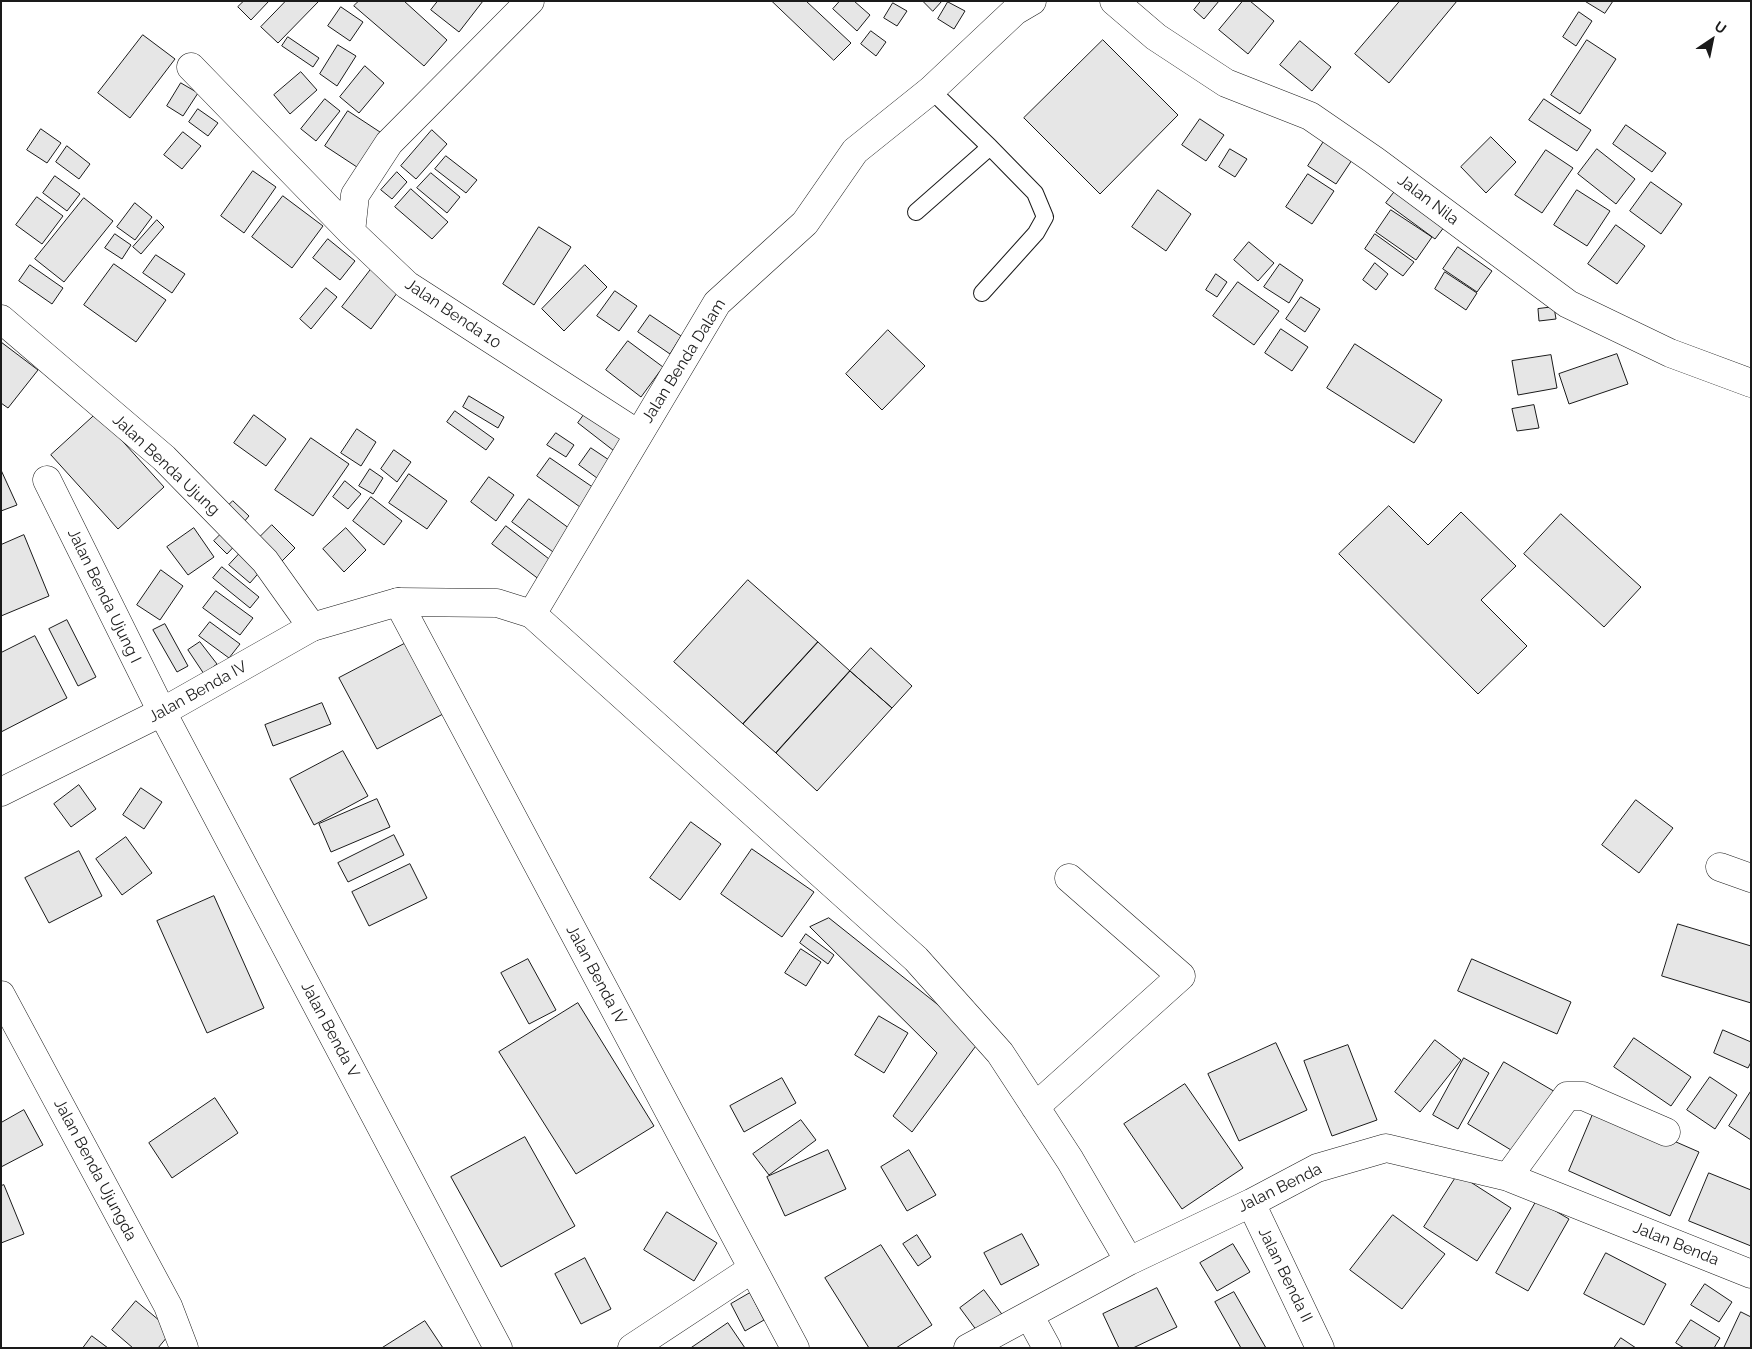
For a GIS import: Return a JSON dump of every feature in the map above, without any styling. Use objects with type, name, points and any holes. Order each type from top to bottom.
[{"type":"street","points":[[351,232],[355,196],[389,143],[530,1]]},
{"type":"street","name":"Jalan Nila","points":[[1114,1],[1156,37],[1226,83],[1310,116],[1374,160],[1568,304],[1670,353],[1751,383]]},
{"type":"street","name":"Jalan Benda Dalam","points":[[532,614],[717,303],[805,223],[856,151],[931,90],[1018,5]]},
{"type":"street","name":"Jalan Benda 10","points":[[191,67],[351,232],[407,285],[638,434]]},
{"type":"street","name":"Jalan Benda Ujung","points":[[1,319],[164,458],[265,561],[312,627]]},
{"type":"street","name":"Jalan Benda Ujung I","points":[[47,480],[162,712]]},
{"type":"street","name":"Jalan Benda IV","points":[[398,602],[795,1348]]},
{"type":"street","name":"Jalan Benda IV","points":[[1,792],[162,712],[312,627],[398,602],[496,603],[532,614]]},
{"type":"street","points":[[532,614],[916,960],[1000,1053],[1070,1160],[1129,1262]]},
{"type":"street","name":"Jalan Benda V","points":[[162,712],[498,1348]]},
{"type":"street","points":[[1720,867],[1751,878]]},
{"type":"street","points":[[1035,1107],[1181,976],[1069,878]]},
{"type":"street","name":"Jalan Benda Ujungda","points":[[1,995],[168,1306],[184,1348]]},
{"type":"street","points":[[1508,1177],[1566,1096],[1583,1096],[1666,1132]]},
{"type":"street","name":"Jalan Benda","points":[[968,1348],[1129,1262],[1317,1168],[1386,1148],[1508,1177],[1751,1274]]},
{"type":"street","name":"Jalan Benda II","points":[[1251,1202],[1320,1348]]},
{"type":"street","points":[[632,1348],[752,1269]]},
{"type":"street","points":[[1030,1315],[1047,1348]]},
{"type":"lane","points":[[931,90],[1035,194],[1045,217],[1036,233],[982,293]]},
{"type":"lane","points":[[916,212],[990,147]]},
{"type":"building","points":[[244,1],[269,1],[251,20],[238,7]]},
{"type":"building","points":[[286,1],[319,1],[278,43],[261,27]]},
{"type":"building","points":[[359,1],[404,1],[447,40],[424,66],[354,6]]},
{"type":"building","points":[[438,1],[483,1],[459,32],[431,10]]},
{"type":"building","points":[[772,1],[806,1],[851,43],[834,60]]},
{"type":"building","points":[[840,1],[854,1],[870,15],[857,31],[833,9]]},
{"type":"building","points":[[923,1],[942,1],[933,11]]},
{"type":"building","points":[[1201,1],[1219,1],[1204,19],[1194,10]]},
{"type":"building","points":[[1243,1],[1250,1],[1274,21],[1248,54],[1219,30]]},
{"type":"building","points":[[1400,1],[1457,1],[1389,83],[1355,54]]},
{"type":"building","points":[[1585,1],[1613,1],[1605,13]]},
{"type":"building","points":[[948,2],[965,11],[954,29],[938,19]]},
{"type":"building","points":[[893,3],[907,11],[897,26],[884,18]]},
{"type":"building","points":[[341,7],[363,22],[350,41],[328,26]]},
{"type":"building","points":[[1579,12],[1592,21],[1576,46],[1563,37]]},
{"type":"building","points":[[871,31],[886,42],[876,56],[861,44]]},
{"type":"building","points":[[143,35],[175,59],[130,118],[98,93]]},
{"type":"building","points":[[288,37],[319,58],[313,67],[282,46]]},
{"type":"building","points":[[1103,40],[1178,115],[1100,194],[1024,118]]},
{"type":"building","points":[[1587,40],[1616,59],[1580,114],[1551,95]]},
{"type":"building","points":[[1300,41],[1331,67],[1312,91],[1280,65]]},
{"type":"building","points":[[338,45],[356,56],[337,86],[320,74]]},
{"type":"building","points":[[365,66],[384,83],[359,113],[340,97]]},
{"type":"building","points":[[301,72],[317,90],[290,114],[274,95]]},
{"type":"building","points":[[181,83],[198,93],[183,116],[167,106]]},
{"type":"building","points":[[325,99],[340,111],[316,141],[301,129]]},
{"type":"building","points":[[1544,99],[1591,130],[1577,151],[1529,120]]},
{"type":"building","points":[[198,109],[218,123],[208,136],[189,122]]},
{"type":"building","points":[[348,111],[383,134],[360,169],[325,146]]},
{"type":"building","points":[[1200,119],[1224,135],[1206,161],[1182,145]]},
{"type":"building","points":[[1626,125],[1666,153],[1652,172],[1613,144]]},
{"type":"building","points":[[41,129],[61,143],[47,163],[27,150]]},
{"type":"building","points":[[432,130],[447,144],[416,179],[401,166]]},
{"type":"building","points":[[183,132],[201,146],[182,169],[164,155]]},
{"type":"building","points":[[1330,132],[1358,151],[1336,184],[1308,166]]},
{"type":"building","points":[[1491,137],[1516,162],[1486,193],[1461,167]]},
{"type":"building","points":[[67,146],[90,164],[79,179],[56,162]]},
{"type":"building","points":[[1230,149],[1247,159],[1235,177],[1219,167]]},
{"type":"building","points":[[1597,149],[1635,179],[1616,204],[1578,174]]},
{"type":"building","points":[[1546,150],[1573,168],[1542,213],[1515,195]]},
{"type":"building","points":[[446,156],[477,180],[466,193],[435,169]]},
{"type":"building","points":[[253,171],[276,187],[244,233],[221,216]]},
{"type":"building","points":[[397,172],[407,182],[392,199],[381,190]]},
{"type":"building","points":[[431,173],[460,197],[447,213],[417,188]]},
{"type":"building","points":[[1308,174],[1334,191],[1312,224],[1286,207]]},
{"type":"building","points":[[55,176],[80,194],[67,211],[43,193]]},
{"type":"building","points":[[1402,182],[1451,218],[1435,239],[1386,203]]},
{"type":"building","points":[[1651,182],[1682,204],[1661,234],[1630,211]]},
{"type":"building","points":[[411,189],[448,222],[432,239],[395,207]]},
{"type":"building","points":[[1158,190],[1191,214],[1166,251],[1132,227]]},
{"type":"building","points":[[1577,190],[1610,211],[1587,246],[1554,225]]},
{"type":"building","points":[[283,196],[323,226],[292,268],[252,237]]},
{"type":"building","points":[[37,197],[63,216],[42,244],[16,225]]},
{"type":"building","points":[[84,198],[113,221],[64,282],[35,259]]},
{"type":"building","points":[[135,203],[152,217],[135,240],[117,227]]},
{"type":"building","points":[[1391,210],[1432,237],[1416,260],[1376,232]]},
{"type":"building","points":[[157,220],[164,227],[141,254],[133,247]]},
{"type":"building","points":[[1616,225],[1645,246],[1617,284],[1588,264]]},
{"type":"building","points":[[539,227],[571,247],[534,305],[503,284]]},
{"type":"building","points":[[115,234],[131,245],[122,259],[105,248]]},
{"type":"building","points":[[1375,234],[1414,262],[1403,276],[1365,249]]},
{"type":"building","points":[[328,239],[355,261],[340,280],[313,258]]},
{"type":"building","points":[[1249,242],[1274,263],[1258,281],[1234,260]]},
{"type":"building","points":[[1458,247],[1492,271],[1477,292],[1443,269]]},
{"type":"building","points":[[156,255],[185,274],[172,293],[143,273]]},
{"type":"building","points":[[1375,263],[1388,274],[1376,290],[1363,280]]},
{"type":"building","points":[[114,264],[166,300],[136,342],[84,305]]},
{"type":"building","points":[[1280,264],[1303,280],[1289,303],[1264,287]]},
{"type":"building","points":[[30,265],[63,288],[52,304],[19,281]]},
{"type":"building","points":[[585,265],[607,287],[564,331],[542,309]]},
{"type":"building","points":[[372,268],[400,289],[371,329],[342,307]]},
{"type":"building","points":[[1445,272],[1477,293],[1466,310],[1435,289]]},
{"type":"building","points":[[1216,274],[1227,282],[1217,297],[1206,290]]},
{"type":"building","points":[[1238,282],[1279,311],[1254,345],[1213,316]]},
{"type":"building","points":[[326,288],[337,297],[311,329],[300,319]]},
{"type":"building","points":[[615,291],[637,306],[619,331],[597,316]]},
{"type":"building","points":[[1301,297],[1320,309],[1305,332],[1286,319]]},
{"type":"building","points":[[1554,307],[1556,319],[1539,321],[1538,309]]},
{"type":"building","points":[[650,315],[681,336],[670,354],[638,332]]},
{"type":"building","points":[[1281,329],[1308,347],[1292,371],[1265,353]]},
{"type":"building","points":[[888,330],[925,366],[882,410],[846,374]]},
{"type":"building","points":[[628,341],[663,367],[641,397],[606,370]]},
{"type":"building","points":[[1,342],[38,370],[8,408],[1,403]]},
{"type":"building","points":[[1355,344],[1442,400],[1414,443],[1327,388]]},
{"type":"building","points":[[1617,354],[1628,384],[1569,404],[1559,374]]},
{"type":"building","points":[[1551,355],[1557,388],[1518,395],[1512,361]]},
{"type":"building","points":[[469,396],[504,417],[498,428],[463,407]]},
{"type":"building","points":[[591,405],[632,436],[618,454],[578,423]]},
{"type":"building","points":[[1534,405],[1539,428],[1517,431],[1512,409]]},
{"type":"building","points":[[455,411],[494,439],[486,450],[447,422]]},
{"type":"building","points":[[97,413],[164,487],[118,529],[51,455]]},
{"type":"building","points":[[254,415],[286,439],[266,466],[234,443]]},
{"type":"building","points":[[357,429],[376,442],[361,466],[341,453]]},
{"type":"building","points":[[556,433],[574,445],[566,457],[547,445]]},
{"type":"building","points":[[311,438],[349,464],[313,516],[275,490]]},
{"type":"building","points":[[591,448],[609,460],[597,478],[579,465]]},
{"type":"building","points":[[394,450],[411,462],[397,482],[381,469]]},
{"type":"building","points":[[550,458],[594,488],[580,507],[537,476]]},
{"type":"building","points":[[370,469],[383,478],[373,494],[359,486]]},
{"type":"building","points":[[1,470],[17,505],[1,511]]},
{"type":"building","points":[[409,474],[447,501],[427,529],[389,503]]},
{"type":"building","points":[[489,477],[514,495],[496,521],[471,502]]},
{"type":"building","points":[[345,481],[361,494],[348,509],[333,497]]},
{"type":"building","points":[[371,497],[402,521],[384,545],[353,521]]},
{"type":"building","points":[[529,499],[577,534],[560,557],[512,522]]},
{"type":"building","points":[[233,501],[249,516],[243,523],[226,508]]},
{"type":"building","points":[[1389,506],[1428,545],[1461,512],[1516,566],[1481,600],[1527,646],[1478,694],[1339,554]]},
{"type":"building","points":[[1561,514],[1641,587],[1604,627],[1524,554]]},
{"type":"building","points":[[272,525],[295,548],[282,561],[259,538]]},
{"type":"building","points":[[506,526],[553,562],[540,580],[492,544]]},
{"type":"building","points":[[194,528],[214,557],[188,575],[167,547]]},
{"type":"building","points":[[227,528],[240,540],[227,554],[214,541]]},
{"type":"building","points":[[346,528],[366,550],[344,572],[323,549]]},
{"type":"building","points":[[24,535],[49,596],[1,616],[1,545]]},
{"type":"building","points":[[241,552],[262,569],[250,583],[229,565]]},
{"type":"building","points":[[222,567],[259,597],[250,608],[213,578]]},
{"type":"building","points":[[161,570],[183,586],[160,620],[137,605]]},
{"type":"building","points":[[748,580],[818,642],[743,724],[674,662]]},
{"type":"building","points":[[216,591],[253,618],[240,635],[203,608]]},
{"type":"building","points":[[67,620],[96,677],[78,686],[49,629]]},
{"type":"building","points":[[210,622],[240,644],[229,658],[199,636]]},
{"type":"building","points":[[165,624],[188,666],[177,672],[153,630]]},
{"type":"building","points":[[35,636],[67,698],[1,732],[1,653]]},
{"type":"building","points":[[200,642],[217,664],[204,674],[188,650]]},
{"type":"building","points":[[818,642],[850,671],[776,753],[743,724]]},
{"type":"building","points":[[406,643],[443,714],[377,749],[339,678]]},
{"type":"building","points":[[871,648],[912,686],[892,708],[850,671]]},
{"type":"building","points":[[850,671],[892,708],[817,791],[776,753]]},
{"type":"building","points":[[322,703],[331,724],[273,746],[265,725]]},
{"type":"building","points":[[343,751],[368,796],[314,825],[290,779]]},
{"type":"building","points":[[79,785],[96,809],[71,827],[54,804]]},
{"type":"building","points":[[141,788],[162,802],[144,829],[123,815]]},
{"type":"building","points":[[377,799],[390,827],[331,852],[319,824]]},
{"type":"building","points":[[1636,800],[1673,828],[1639,873],[1602,845]]},
{"type":"building","points":[[691,822],[721,844],[680,900],[650,878]]},
{"type":"building","points":[[394,835],[404,855],[348,882],[338,863]]},
{"type":"building","points":[[126,837],[152,873],[122,895],[96,859]]},
{"type":"building","points":[[752,849],[814,892],[782,937],[721,894]]},
{"type":"building","points":[[79,851],[102,896],[49,923],[25,878]]},
{"type":"building","points":[[410,864],[427,898],[369,926],[352,892]]},
{"type":"building","points":[[214,896],[264,1008],[207,1033],[157,921]]},
{"type":"building","points":[[829,918],[981,1039],[912,1132],[893,1116],[937,1053],[810,927]]},
{"type":"building","points":[[1678,924],[1751,946],[1751,1003],[1662,976]]},
{"type":"building","points":[[806,934],[834,955],[828,964],[800,943]]},
{"type":"building","points":[[801,949],[821,962],[806,986],[785,973]]},
{"type":"building","points":[[528,959],[556,1010],[529,1024],[501,973]]},
{"type":"building","points":[[1472,959],[1571,1002],[1557,1034],[1458,991]]},
{"type":"building","points":[[578,1003],[654,1126],[576,1174],[499,1052]]},
{"type":"building","points":[[879,1016],[908,1033],[884,1073],[855,1055]]},
{"type":"building","points":[[1723,1030],[1751,1042],[1751,1062],[1748,1068],[1714,1053]]},
{"type":"building","points":[[1634,1038],[1691,1077],[1671,1106],[1614,1067]]},
{"type":"building","points":[[1435,1040],[1461,1060],[1420,1112],[1395,1092]]},
{"type":"building","points":[[1276,1043],[1307,1110],[1239,1141],[1208,1074]]},
{"type":"building","points":[[1348,1045],[1377,1120],[1332,1136],[1304,1061]]},
{"type":"building","points":[[1464,1058],[1489,1073],[1458,1129],[1433,1115]]},
{"type":"building","points":[[1504,1062],[1557,1093],[1521,1156],[1468,1124]]},
{"type":"building","points":[[1710,1077],[1737,1095],[1715,1129],[1687,1110]]},
{"type":"building","points":[[782,1078],[796,1103],[744,1132],[730,1106]]},
{"type":"building","points":[[1185,1084],[1243,1168],[1182,1209],[1124,1124]]},
{"type":"building","points":[[1751,1091],[1751,1140],[1729,1126]]},
{"type":"building","points":[[215,1098],[238,1133],[172,1178],[149,1143]]},
{"type":"building","points":[[1596,1107],[1699,1152],[1670,1216],[1569,1171]]},
{"type":"building","points":[[24,1110],[43,1145],[1,1167],[1,1123]]},
{"type":"building","points":[[801,1120],[816,1140],[769,1175],[753,1154]]},
{"type":"building","points":[[525,1137],[575,1226],[501,1267],[451,1177]]},
{"type":"building","points":[[828,1150],[846,1189],[785,1216],[767,1177]]},
{"type":"building","points":[[909,1150],[936,1195],[907,1211],[881,1167]]},
{"type":"building","points":[[1709,1173],[1751,1190],[1751,1246],[1689,1221]]},
{"type":"building","points":[[1458,1174],[1511,1208],[1477,1261],[1424,1227]]},
{"type":"building","points":[[4,1185],[24,1234],[1,1243],[1,1186]]},
{"type":"building","points":[[1537,1200],[1569,1219],[1528,1291],[1496,1273]]},
{"type":"building","points":[[667,1212],[717,1243],[694,1281],[644,1250]]},
{"type":"building","points":[[1393,1215],[1445,1254],[1402,1309],[1350,1270]]},
{"type":"building","points":[[1022,1234],[1039,1265],[1001,1285],[984,1253]]},
{"type":"building","points":[[917,1235],[931,1257],[918,1266],[903,1244]]},
{"type":"building","points":[[1233,1244],[1250,1272],[1217,1291],[1200,1263]]},
{"type":"building","points":[[881,1245],[932,1325],[896,1348],[869,1348],[825,1278]]},
{"type":"building","points":[[1606,1253],[1666,1284],[1644,1325],[1584,1294]]},
{"type":"building","points":[[585,1258],[611,1309],[581,1324],[555,1274]]},
{"type":"building","points":[[1705,1284],[1732,1302],[1719,1322],[1691,1305]]},
{"type":"building","points":[[1157,1288],[1177,1327],[1133,1348],[1119,1348],[1103,1314]]},
{"type":"building","points":[[984,1290],[1004,1317],[980,1335],[960,1308]]},
{"type":"building","points":[[1234,1292],[1266,1348],[1241,1348],[1215,1302]]},
{"type":"building","points":[[750,1293],[764,1320],[745,1331],[731,1304]]},
{"type":"building","points":[[136,1301],[172,1331],[158,1348],[133,1348],[112,1330]]},
{"type":"building","points":[[1741,1312],[1751,1317],[1751,1348],[1724,1348]]},
{"type":"building","points":[[1691,1320],[1720,1338],[1714,1348],[1684,1348],[1676,1343]]},
{"type":"building","points":[[425,1321],[443,1348],[382,1348]]},
{"type":"building","points":[[728,1323],[745,1348],[691,1348]]},
{"type":"building","points":[[92,1336],[108,1348],[83,1348]]},
{"type":"building","points":[[1621,1338],[1636,1348],[1614,1348]]}]
